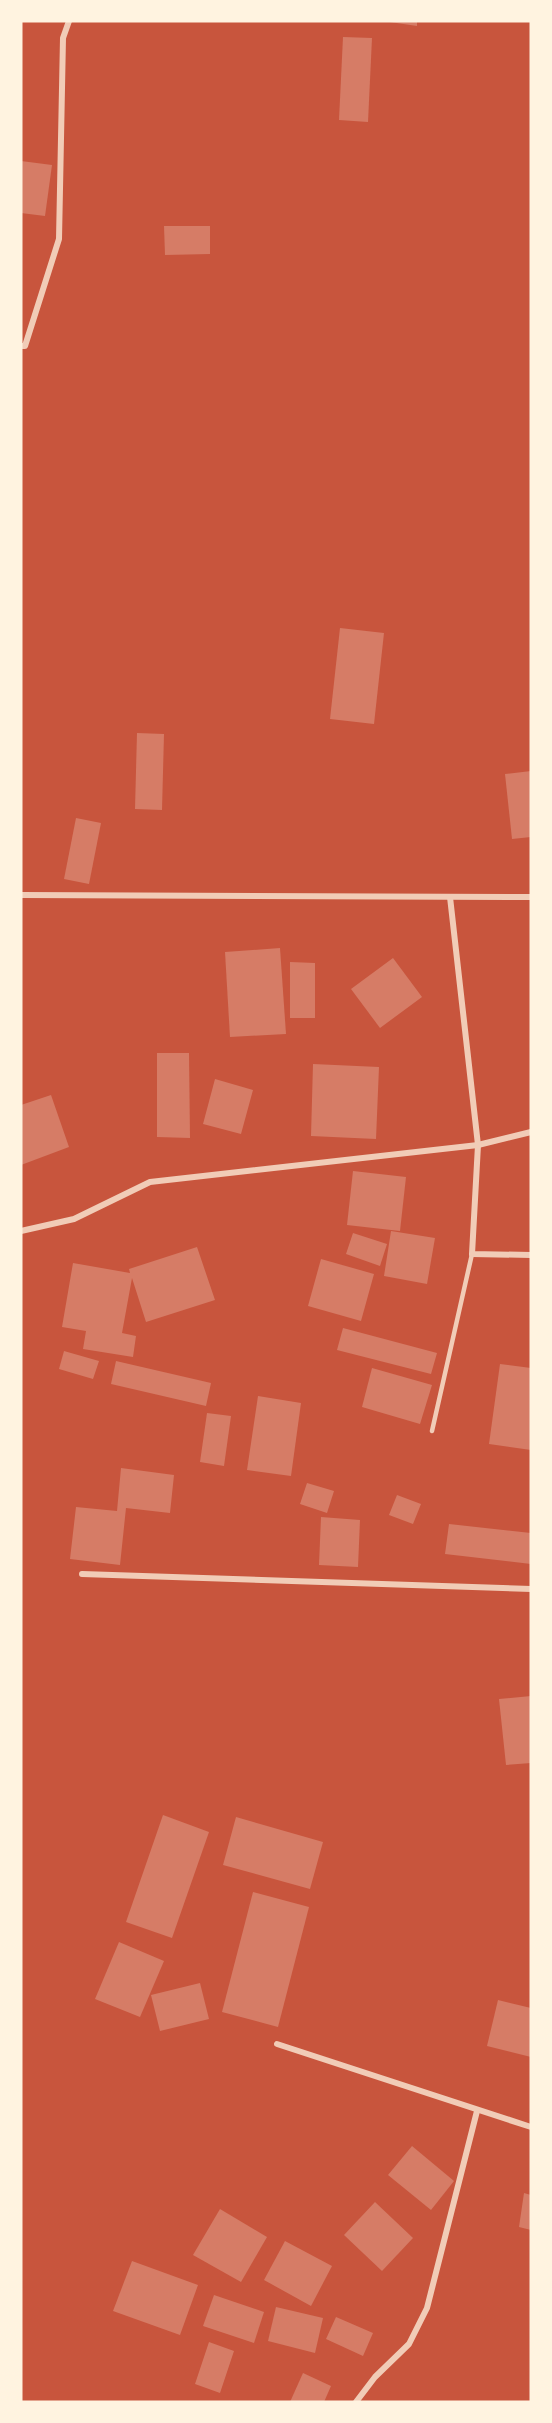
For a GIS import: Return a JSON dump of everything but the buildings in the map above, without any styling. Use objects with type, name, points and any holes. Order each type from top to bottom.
[{"type":"street","points":[[21,346],[25,346],[59,239],[63,38],[69,21]]},
{"type":"street","points":[[21,895],[531,897]]},
{"type":"street","points":[[450,897],[478,1145],[472,1254],[531,1255]]},
{"type":"street","points":[[21,1231],[74,1219],[150,1182],[478,1145],[531,1132]]},
{"type":"street","points":[[82,1574],[531,1589]]},
{"type":"street","points":[[277,2044],[531,2127]]},
{"type":"street","points":[[356,2402],[375,2377],[409,2344],[427,2308],[477,2111]]},
{"type":"lane","points":[[432,1431],[472,1254]]}]
